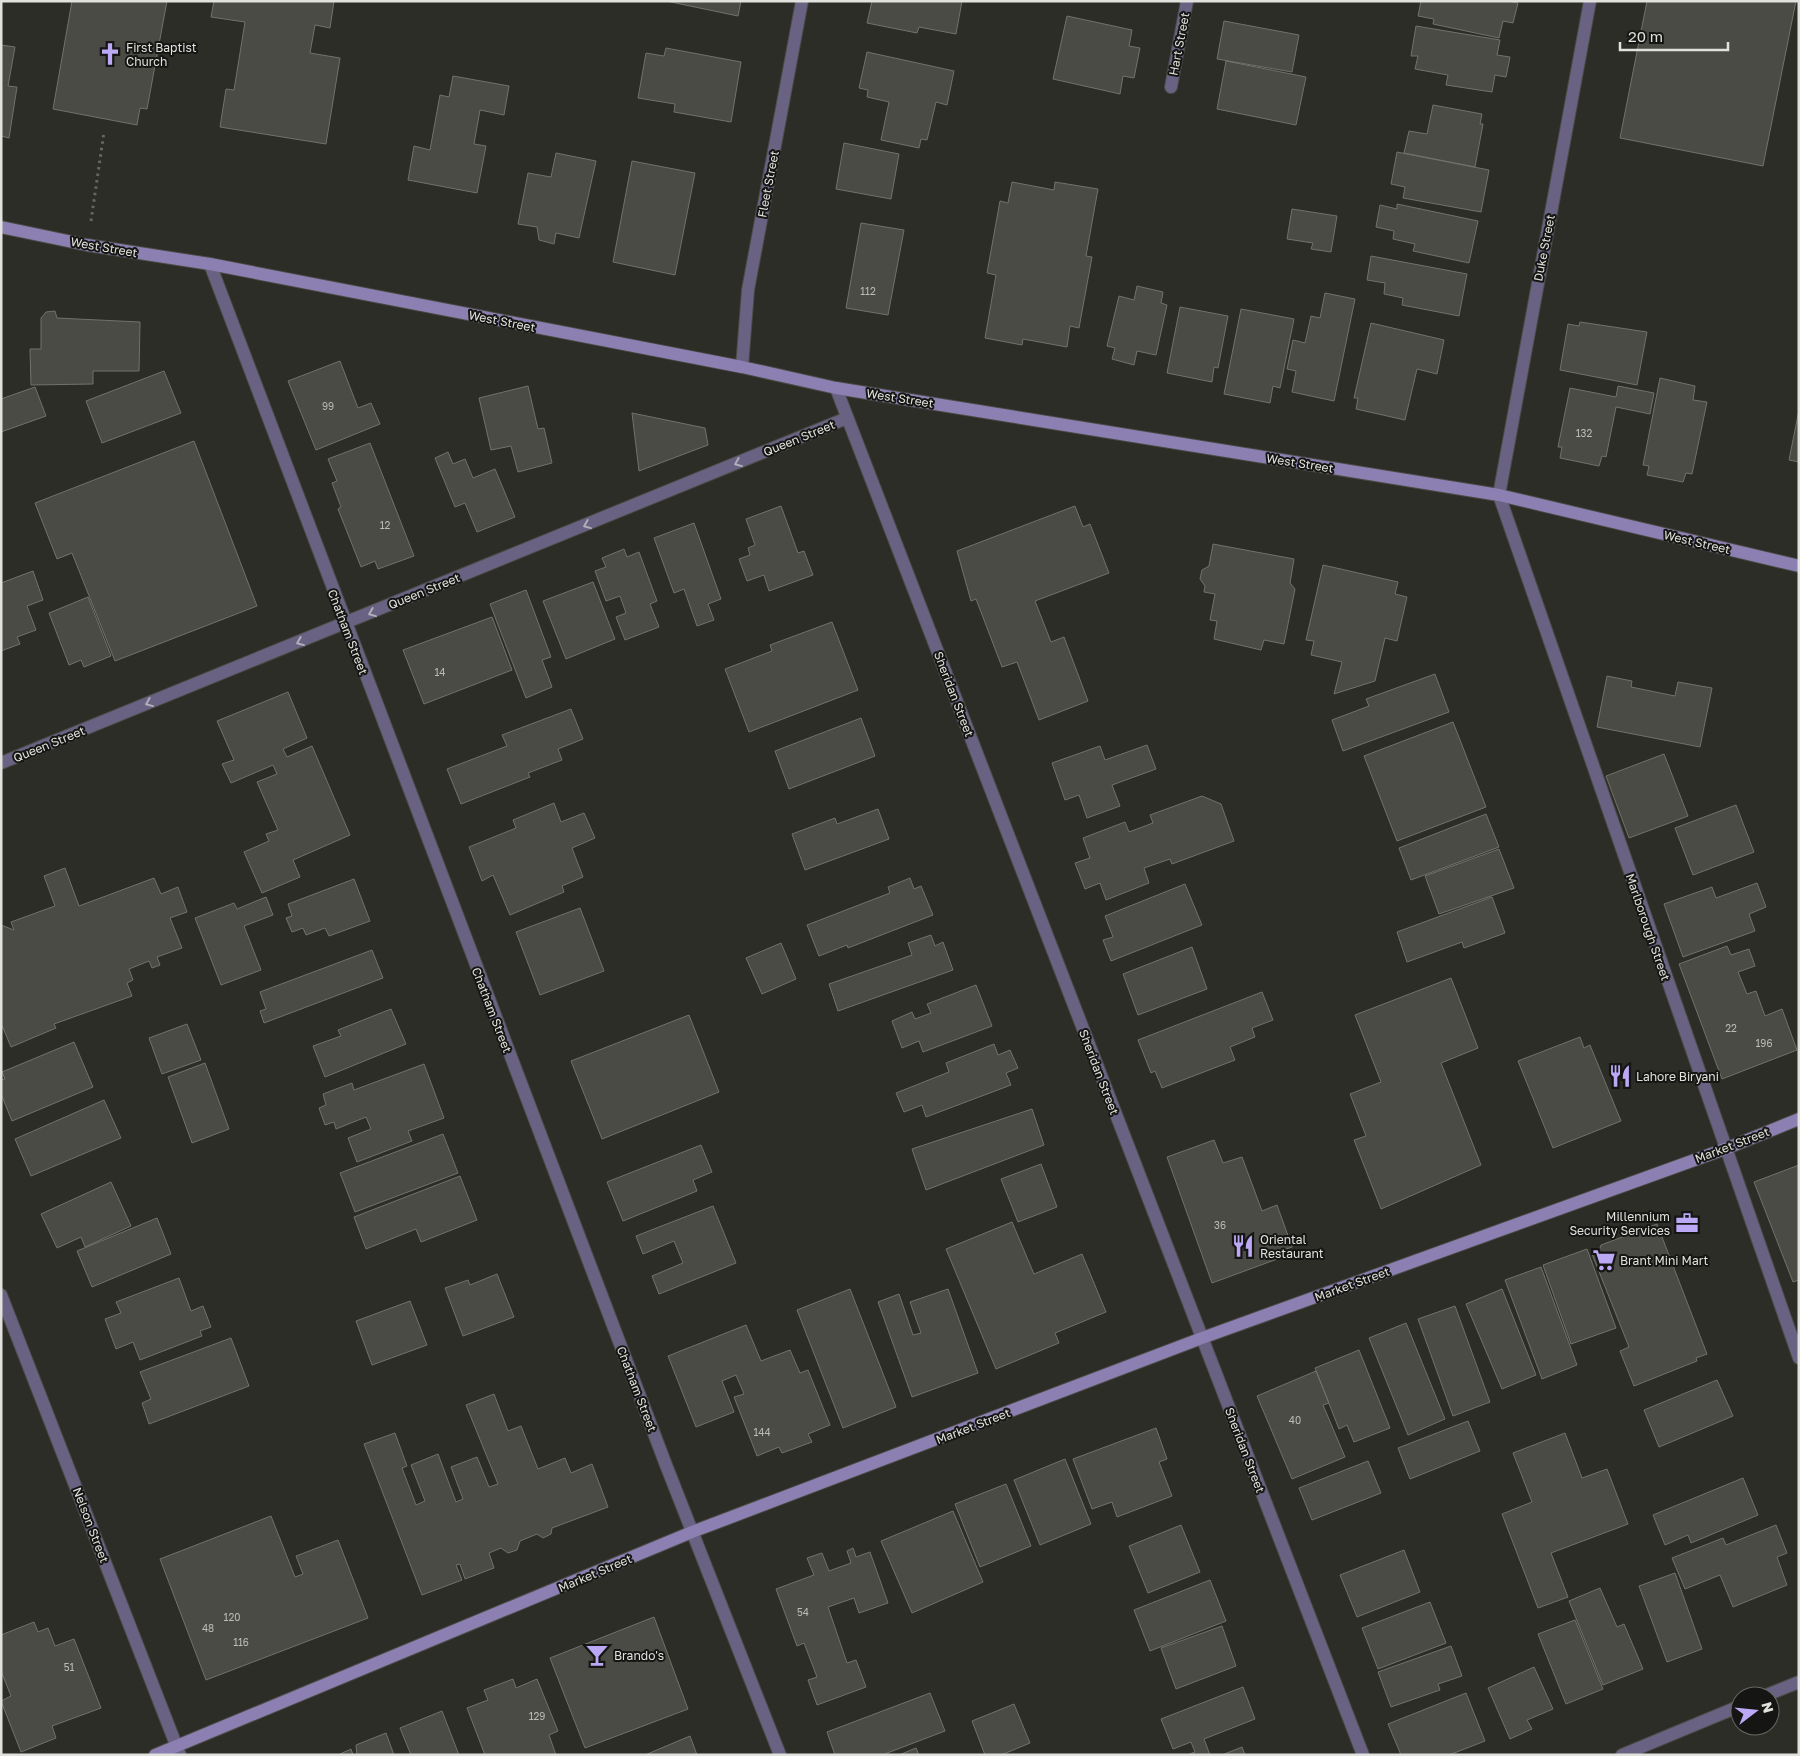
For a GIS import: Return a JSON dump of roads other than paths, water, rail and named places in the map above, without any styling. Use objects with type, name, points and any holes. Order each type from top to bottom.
[{"type":"main road","name":"West Street","points":[[1,227],[87,245],[210,264],[742,367],[836,388],[1499,495],[1799,566]]},
{"type":"main road","name":"Market Street","points":[[155,1755],[179,1751],[692,1532],[1202,1338],[1725,1149],[1799,1119]]},
{"type":"street","name":"Fleet Street","points":[[742,367],[748,290],[802,1]]},
{"type":"street","name":"Hart Street","points":[[1171,87],[1187,1]]},
{"type":"street","name":"Duke Street","points":[[1499,495],[1590,1]]},
{"type":"street","name":"Chatham Street","points":[[210,264],[345,624],[692,1532],[780,1755]]},
{"type":"street","name":"Sheridan Street","points":[[836,388],[1363,1755]]},
{"type":"street","name":"Queen Street","points":[[1,763],[847,418]]},
{"type":"street","name":"Marlborough Street","points":[[1499,495],[1799,1358]]},
{"type":"street","name":"Nelson Street","points":[[1,1295],[179,1751]]},
{"type":"street","points":[[1780,1690],[1799,1682]]},
{"type":"street","points":[[1622,1755],[1730,1710]]},
{"type":"place","name":"First Baptist Church","points":[[110,54]]},
{"type":"place","name":"Lahore Biryani","points":[[1620,1076]]},
{"type":"place","name":"Millennium Security Services","points":[[1687,1223]]},
{"type":"place","name":"Oriental Restaurant","points":[[1243,1246]]},
{"type":"place","name":"Brant Mini Mart","points":[[1604,1260]]},
{"type":"place","name":"Brando's","points":[[597,1655]]}]
